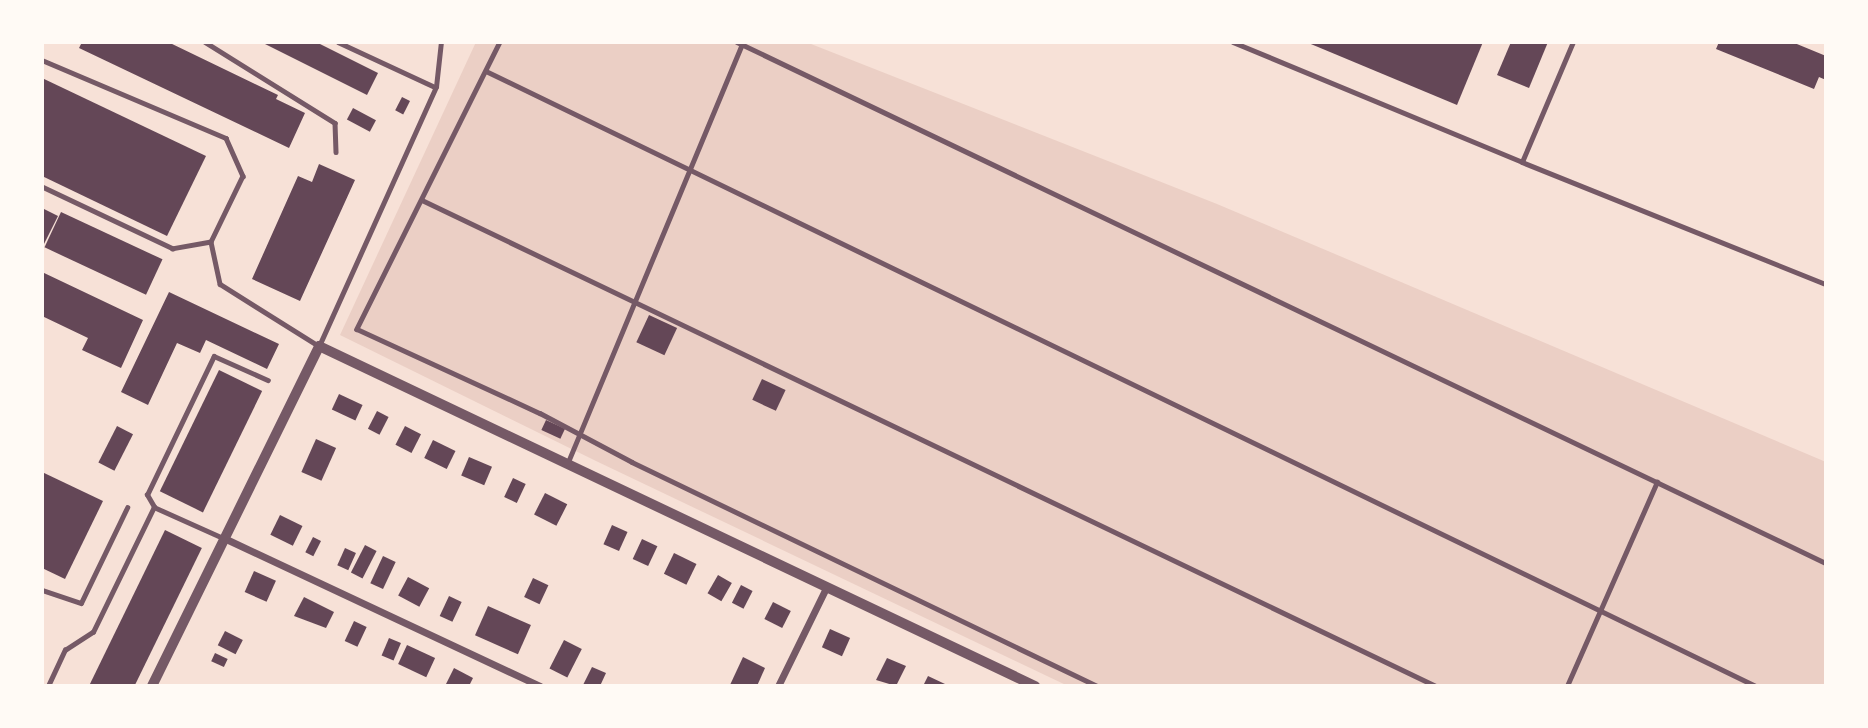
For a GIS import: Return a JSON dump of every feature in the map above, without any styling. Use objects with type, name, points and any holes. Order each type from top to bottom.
[{"type":"street","points":[[152,686],[319,346],[1035,686]]},
{"type":"street","points":[[226,539],[540,686]]},
{"type":"street","points":[[778,686],[827,586]]},
{"type":"lane","points":[[205,42],[335,123],[336,152]]},
{"type":"lane","points":[[338,42],[436,87]]},
{"type":"lane","points":[[42,60],[226,138],[243,176],[211,242],[220,284],[319,346],[436,87],[441,42]]},
{"type":"lane","points":[[500,42],[357,329],[540,412],[579,435],[1097,686]]},
{"type":"lane","points":[[1233,42],[1826,284]]},
{"type":"lane","points":[[1522,162],[1573,42]]},
{"type":"lane","points":[[568,463],[632,299],[739,43],[1826,563]]},
{"type":"lane","points":[[486,71],[1756,686]]},
{"type":"lane","points":[[42,187],[173,249],[211,242]]},
{"type":"lane","points":[[422,200],[1436,686]]},
{"type":"lane","points":[[226,539],[154,507],[147,495],[214,356],[268,380]]},
{"type":"lane","points":[[1567,686],[1657,482]]},
{"type":"lane","points":[[48,686],[65,650],[93,632],[154,507]]},
{"type":"lane","points":[[42,590],[81,603],[127,508]]},
{"type":"shaded area","points":[[476,42],[806,42],[1217,204],[1826,462],[1826,686],[1068,686],[596,461],[340,335]]},
{"type":"building","points":[[82,42],[168,42],[278,95],[276,99],[305,113],[289,148],[79,48]]},
{"type":"building","points":[[261,42],[316,42],[378,73],[367,95]]},
{"type":"building","points":[[1306,42],[1483,42],[1457,105]]},
{"type":"building","points":[[1511,42],[1548,42],[1529,88],[1497,75]]},
{"type":"building","points":[[1719,42],[1792,42],[1826,56],[1826,80],[1819,77],[1814,89],[1716,49]]},
{"type":"building","points":[[42,78],[206,156],[167,236],[42,176]]},
{"type":"building","points":[[402,97],[410,101],[403,114],[395,110]]},
{"type":"building","points":[[353,108],[376,120],[370,132],[347,119]]},
{"type":"building","points":[[319,164],[355,180],[300,301],[252,279],[298,176],[312,182]]},
{"type":"building","points":[[42,208],[58,216],[44,244],[42,243]]},
{"type":"building","points":[[61,212],[163,259],[146,295],[45,247]]},
{"type":"building","points":[[42,272],[143,320],[121,368],[82,350],[88,338],[42,316]]},
{"type":"building","points":[[169,292],[279,344],[267,369],[206,340],[200,353],[177,343],[148,405],[121,392]]},
{"type":"building","points":[[649,315],[677,328],[664,355],[636,342]]},
{"type":"building","points":[[219,370],[262,391],[203,512],[160,491]]},
{"type":"building","points":[[762,379],[786,390],[776,411],[752,400]]},
{"type":"building","points":[[339,394],[363,405],[355,420],[332,409]]},
{"type":"building","points":[[377,411],[389,417],[380,435],[368,429]]},
{"type":"building","points":[[546,420],[565,429],[560,439],[541,430]]},
{"type":"building","points":[[117,426],[133,434],[114,471],[98,463]]},
{"type":"building","points":[[405,426],[421,434],[412,453],[395,445]]},
{"type":"building","points":[[316,439],[336,448],[321,481],[301,472]]},
{"type":"building","points":[[433,440],[455,451],[447,469],[424,458]]},
{"type":"building","points":[[469,457],[492,467],[484,485],[461,475]]},
{"type":"building","points":[[42,472],[103,501],[65,579],[42,568]]},
{"type":"building","points":[[513,478],[526,484],[517,503],[504,497]]},
{"type":"building","points":[[545,493],[567,504],[556,526],[534,514]]},
{"type":"building","points":[[280,515],[302,526],[293,546],[270,535]]},
{"type":"building","points":[[612,525],[628,532],[619,551],[603,544]]},
{"type":"building","points":[[165,530],[202,548],[135,686],[89,686]]},
{"type":"building","points":[[313,537],[321,541],[313,556],[305,552]]},
{"type":"building","points":[[642,539],[657,546],[648,566],[633,559]]},
{"type":"building","points":[[365,545],[377,551],[363,579],[351,573]]},
{"type":"building","points":[[345,548],[356,553],[348,570],[337,565]]},
{"type":"building","points":[[674,553],[696,564],[686,585],[664,574]]},
{"type":"building","points":[[383,556],[396,562],[383,589],[370,583]]},
{"type":"building","points":[[254,571],[276,581],[267,602],[245,592]]},
{"type":"building","points":[[718,575],[732,583],[721,601],[708,593]]},
{"type":"building","points":[[408,577],[429,588],[419,607],[398,596]]},
{"type":"building","points":[[533,578],[548,585],[540,604],[524,597]]},
{"type":"building","points":[[741,585],[753,591],[744,609],[732,603]]},
{"type":"building","points":[[449,596],[462,602],[452,622],[440,616]]},
{"type":"building","points":[[304,597],[334,612],[326,628],[294,616]]},
{"type":"building","points":[[773,602],[791,611],[782,628],[764,619]]},
{"type":"building","points":[[488,606],[531,625],[518,654],[475,635]]},
{"type":"building","points":[[354,621],[367,627],[357,647],[345,641]]},
{"type":"building","points":[[830,629],[850,638],[842,656],[822,647]]},
{"type":"building","points":[[225,631],[243,640],[236,654],[218,645]]},
{"type":"building","points":[[389,638],[401,643],[394,661],[382,655]]},
{"type":"building","points":[[564,640],[582,649],[567,678],[549,669]]},
{"type":"building","points":[[407,645],[435,658],[426,677],[398,664]]},
{"type":"building","points":[[215,653],[228,659],[224,667],[211,661]]},
{"type":"building","points":[[743,657],[765,668],[757,686],[730,685]]},
{"type":"building","points":[[887,658],[906,666],[896,686],[876,680]]},
{"type":"building","points":[[592,667],[606,673],[600,686],[583,685]]},
{"type":"building","points":[[454,668],[473,678],[469,686],[445,686]]},
{"type":"building","points":[[928,676],[945,684],[945,686],[923,686]]}]
